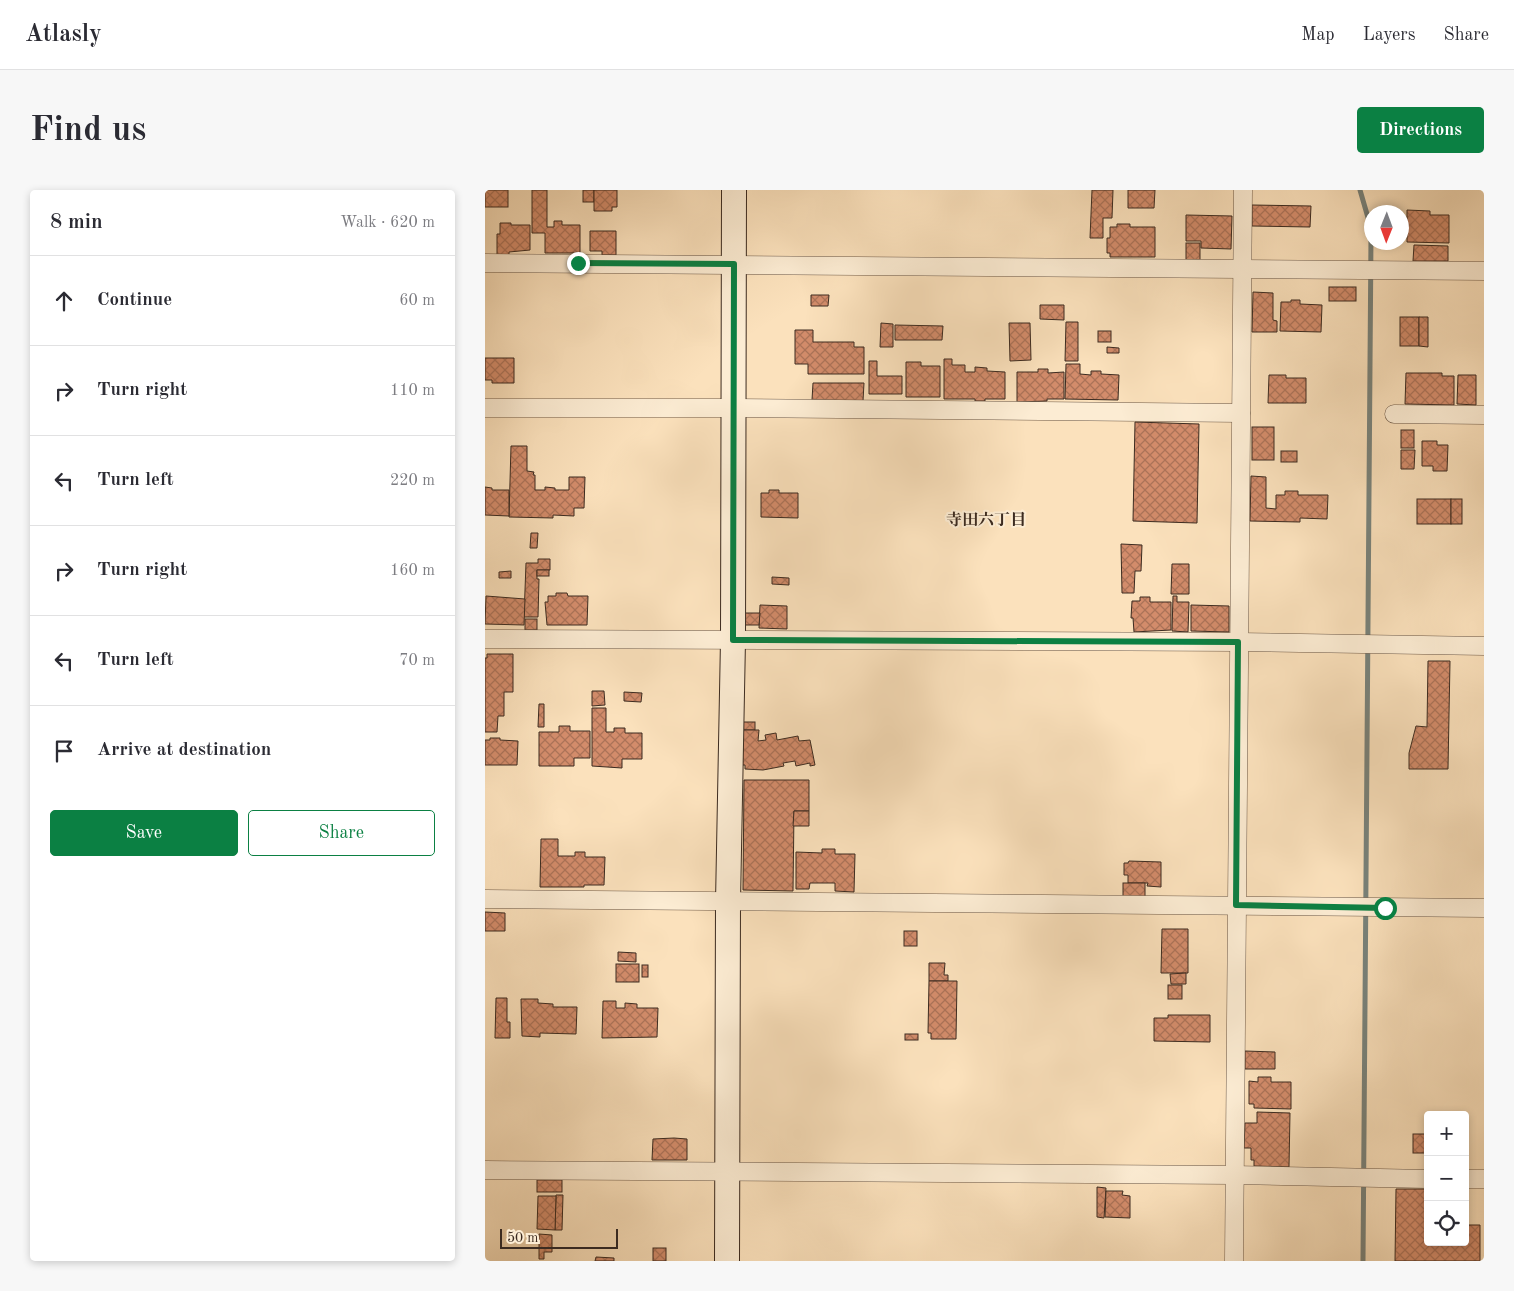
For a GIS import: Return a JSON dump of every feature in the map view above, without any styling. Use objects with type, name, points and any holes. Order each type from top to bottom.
[{"type":"street","points":[[727,1261],[728,902],[733,640],[734,190]]},
{"type":"street","points":[[1234,1261],[1243,190]]},
{"type":"street","points":[[485,263],[1484,271]]},
{"type":"street","points":[[485,408],[733,408],[1241,413]]},
{"type":"street","points":[[1394,414],[1484,415]]},
{"type":"street","points":[[485,639],[1238,642],[1484,646]]},
{"type":"street","points":[[485,899],[1484,908]]},
{"type":"street","points":[[485,1170],[1234,1175],[1424,1179]]},
{"type":"street","points":[[1469,1179],[1484,1179]]},
{"type":"building","points":[[485,190],[508,190],[508,207],[485,207]]},
{"type":"building","points":[[532,190],[547,190],[547,227],[554,227],[554,221],[562,221],[562,225],[580,225],[580,253],[545,253],[545,233],[532,233]]},
{"type":"building","points":[[583,190],[594,190],[594,202],[583,202]]},
{"type":"building","points":[[594,190],[617,190],[617,207],[612,207],[612,211],[594,211]]},
{"type":"building","points":[[1092,190],[1113,190],[1112,218],[1103,218],[1103,238],[1090,238]]},
{"type":"building","points":[[1128,190],[1155,190],[1154,208],[1128,208]]},
{"type":"building","points":[[1252,205],[1311,206],[1310,227],[1252,226]]},
{"type":"building","points":[[1409,210],[1430,211],[1430,215],[1449,215],[1449,243],[1409,242]]},
{"type":"building","points":[[1186,215],[1232,216],[1231,249],[1201,248],[1201,241],[1186,241]]},
{"type":"building","points":[[500,223],[530,225],[530,250],[509,252],[509,256],[497,256],[497,234],[500,234]]},
{"type":"building","points":[[1117,224],[1130,224],[1130,227],[1155,227],[1155,257],[1110,257],[1110,253],[1107,253],[1107,238],[1110,238],[1110,227],[1117,227]]},
{"type":"building","points":[[590,231],[616,231],[616,255],[602,255],[602,251],[590,251]]},
{"type":"building","points":[[1186,243],[1200,243],[1200,260],[1186,260]]},
{"type":"building","points":[[1414,245],[1448,246],[1448,261],[1413,261]]},
{"type":"building","points":[[1329,287],[1356,287],[1356,301],[1329,301]]},
{"type":"building","points":[[1253,292],[1273,293],[1273,320],[1277,321],[1277,332],[1252,332]]},
{"type":"building","points":[[811,295],[829,295],[828,306],[811,306]]},
{"type":"building","points":[[1291,300],[1300,300],[1300,304],[1322,305],[1321,332],[1280,331],[1281,302],[1291,302]]},
{"type":"building","points":[[1040,305],[1064,305],[1064,320],[1040,319]]},
{"type":"building","points":[[1400,317],[1419,317],[1419,346],[1400,346]]},
{"type":"building","points":[[1419,317],[1428,317],[1428,347],[1419,346]]},
{"type":"building","points":[[1066,322],[1078,322],[1078,361],[1065,361]]},
{"type":"building","points":[[881,323],[893,324],[893,347],[880,347]]},
{"type":"building","points":[[1009,323],[1030,323],[1031,360],[1010,361]]},
{"type":"building","points":[[895,325],[943,326],[942,340],[895,340]]},
{"type":"building","points":[[795,330],[813,330],[813,342],[854,342],[854,347],[864,347],[864,374],[808,374],[808,364],[795,364]]},
{"type":"building","points":[[1098,331],[1111,331],[1111,342],[1098,342]]},
{"type":"building","points":[[1107,347],[1119,348],[1119,353],[1107,353]]},
{"type":"building","points":[[485,358],[514,358],[514,383],[492,383],[492,380],[485,380]]},
{"type":"building","points":[[944,359],[952,359],[952,365],[965,365],[965,372],[975,372],[975,367],[987,368],[987,371],[1005,372],[1005,399],[975,401],[975,399],[944,399]]},
{"type":"building","points":[[869,361],[877,361],[877,376],[902,376],[902,394],[869,394]]},
{"type":"building","points":[[906,362],[921,362],[921,366],[940,366],[940,397],[906,397]]},
{"type":"building","points":[[1066,364],[1080,364],[1080,374],[1091,375],[1091,371],[1101,371],[1101,374],[1119,375],[1118,400],[1065,399]]},
{"type":"building","points":[[1038,369],[1048,369],[1048,373],[1064,372],[1064,399],[1017,402],[1017,372],[1038,372]]},
{"type":"building","points":[[1406,373],[1442,373],[1442,376],[1454,376],[1454,405],[1405,404]]},
{"type":"building","points":[[1269,375],[1286,375],[1286,378],[1306,378],[1306,403],[1268,403]]},
{"type":"building","points":[[1458,375],[1476,375],[1476,405],[1457,404]]},
{"type":"building","points":[[813,383],[864,383],[863,401],[812,400]]},
{"type":"building","points":[[1135,422],[1199,424],[1197,523],[1133,521]]},
{"type":"building","points":[[1252,427],[1274,427],[1274,460],[1252,460]]},
{"type":"building","points":[[1401,430],[1414,430],[1414,448],[1401,448]]},
{"type":"building","points":[[1422,441],[1437,441],[1437,445],[1448,445],[1447,471],[1433,471],[1433,466],[1422,466]]},
{"type":"building","points":[[511,446],[527,446],[527,471],[534,472],[535,490],[545,490],[545,487],[555,488],[555,490],[569,490],[569,477],[585,477],[584,508],[574,508],[574,516],[553,515],[553,518],[509,517]]},
{"type":"building","points":[[1401,450],[1415,450],[1414,469],[1401,469]]},
{"type":"building","points":[[1281,451],[1297,451],[1297,462],[1281,462]]},
{"type":"building","points":[[1251,476],[1266,477],[1266,508],[1276,509],[1276,495],[1285,495],[1285,491],[1298,491],[1298,495],[1328,495],[1327,519],[1300,518],[1300,522],[1250,521]]},
{"type":"building","points":[[485,487],[492,488],[492,490],[509,490],[509,516],[485,515]]},
{"type":"building","points":[[769,490],[779,490],[779,493],[798,493],[798,518],[761,517],[761,493],[769,493]]},
{"type":"building","points":[[1417,499],[1451,499],[1451,524],[1417,524]]},
{"type":"building","points":[[1451,499],[1462,499],[1462,524],[1451,524]]},
{"type":"building","points":[[531,533],[538,533],[537,548],[530,548]]},
{"type":"building","points":[[1121,544],[1142,545],[1141,571],[1135,571],[1134,593],[1122,593]]},
{"type":"building","points":[[538,559],[550,559],[550,570],[537,570],[537,579],[539,579],[538,617],[524,617],[526,563],[538,563]]},
{"type":"building","points":[[1172,564],[1189,564],[1189,594],[1171,594]]},
{"type":"building","points":[[537,570],[549,570],[549,576],[537,576]]},
{"type":"building","points":[[511,571],[511,578],[499,578],[499,572]]},
{"type":"building","points":[[772,577],[789,578],[789,585],[772,584]]},
{"type":"building","points":[[556,593],[567,593],[568,596],[588,596],[587,625],[547,625],[545,602],[548,602],[548,596],[556,596]]},
{"type":"building","points":[[486,596],[525,599],[524,625],[485,624]]},
{"type":"building","points":[[1173,596],[1177,596],[1177,602],[1189,602],[1188,632],[1172,631]]},
{"type":"building","points":[[1140,597],[1150,597],[1150,602],[1171,602],[1171,630],[1134,632],[1133,618],[1131,618],[1132,601],[1140,601]]},
{"type":"building","points":[[760,605],[787,606],[787,629],[759,628]]},
{"type":"building","points":[[1191,605],[1229,606],[1229,632],[1191,631]]},
{"type":"building","points":[[743,613],[760,613],[759,625],[742,625]]},
{"type":"building","points":[[525,619],[537,619],[537,630],[525,630]]},
{"type":"building","points":[[487,654],[513,654],[513,692],[504,692],[504,716],[498,716],[497,732],[485,732],[485,658],[487,658]]},
{"type":"building","points":[[1428,661],[1450,661],[1448,769],[1409,769],[1409,753],[1416,726],[1427,727]]},
{"type":"building","points":[[592,691],[604,691],[605,705],[592,706]]},
{"type":"building","points":[[624,692],[642,693],[641,702],[624,701]]},
{"type":"building","points":[[539,704],[544,704],[544,727],[538,727]]},
{"type":"building","points":[[592,708],[606,708],[606,732],[614,732],[614,728],[625,728],[625,733],[642,733],[642,759],[622,759],[622,768],[592,766]]},
{"type":"building","points":[[742,722],[755,722],[755,730],[742,730]]},
{"type":"building","points":[[559,726],[570,726],[570,731],[590,731],[590,758],[574,758],[574,766],[539,766],[539,732],[559,732]]},
{"type":"building","points":[[739,730],[759,730],[758,741],[766,740],[765,735],[776,733],[777,740],[798,736],[799,741],[810,740],[815,765],[810,766],[810,763],[796,766],[795,761],[783,763],[784,766],[763,770],[745,769],[745,765],[739,765]]},
{"type":"building","points":[[490,738],[518,741],[517,765],[485,765],[485,740],[490,740]]},
{"type":"building","points":[[744,780],[809,780],[809,811],[794,811],[793,891],[743,890]]},
{"type":"building","points":[[794,811],[809,811],[809,826],[793,826]]},
{"type":"building","points":[[541,839],[558,839],[558,856],[575,856],[575,852],[585,852],[585,857],[605,857],[604,885],[540,887]]},
{"type":"building","points":[[822,849],[835,849],[835,854],[855,854],[854,892],[835,891],[835,883],[810,883],[809,889],[796,889],[796,852],[822,853]]},
{"type":"building","points":[[1129,861],[1161,862],[1161,887],[1147,886],[1148,883],[1128,883],[1128,875],[1124,875],[1124,863]]},
{"type":"building","points":[[1123,883],[1145,883],[1145,897],[1123,897]]},
{"type":"building","points":[[485,912],[505,913],[505,931],[485,931]]},
{"type":"building","points":[[1162,929],[1188,929],[1188,973],[1161,973]]},
{"type":"building","points":[[904,931],[917,931],[917,946],[904,946]]},
{"type":"building","points":[[618,952],[636,953],[636,962],[618,961]]},
{"type":"building","points":[[929,963],[945,963],[944,975],[948,975],[948,981],[929,981]]},
{"type":"building","points":[[616,964],[639,964],[639,982],[616,982]]},
{"type":"building","points":[[642,965],[648,965],[648,977],[642,977]]},
{"type":"building","points":[[1186,973],[1186,984],[1171,984],[1170,974]]},
{"type":"building","points":[[929,981],[957,981],[956,1039],[931,1039],[931,1033],[928,1033]]},
{"type":"building","points":[[1168,985],[1182,985],[1182,999],[1168,999]]},
{"type":"building","points":[[496,998],[507,998],[507,1022],[510,1022],[510,1038],[495,1038]]},
{"type":"building","points":[[521,999],[538,999],[538,1003],[553,1004],[553,1007],[577,1007],[576,1034],[540,1033],[540,1037],[522,1036]]},
{"type":"building","points":[[603,1001],[616,1001],[616,1008],[625,1008],[625,1003],[637,1004],[637,1008],[658,1008],[657,1037],[602,1038]]},
{"type":"building","points":[[1168,1015],[1210,1015],[1210,1042],[1154,1041],[1154,1018],[1168,1018]]},
{"type":"building","points":[[905,1034],[918,1034],[918,1040],[905,1040]]},
{"type":"building","points":[[1245,1051],[1275,1052],[1275,1069],[1245,1069]]},
{"type":"building","points":[[1258,1077],[1271,1077],[1271,1082],[1291,1082],[1291,1109],[1254,1108],[1254,1104],[1249,1104],[1249,1081],[1258,1082]]},
{"type":"building","points":[[1257,1112],[1290,1113],[1289,1167],[1254,1166],[1254,1160],[1251,1160],[1251,1148],[1244,1148],[1245,1123],[1257,1123]]},
{"type":"building","points":[[1413,1134],[1424,1134],[1424,1153],[1413,1153]]},
{"type":"building","points":[[653,1139],[687,1139],[687,1160],[652,1160]]},
{"type":"building","points":[[537,1180],[562,1180],[562,1192],[537,1192]]},
{"type":"building","points":[[1097,1187],[1106,1188],[1104,1218],[1097,1217]]},
{"type":"building","points":[[1396,1189],[1424,1189],[1424,1246],[1469,1246],[1469,1225],[1480,1225],[1480,1261],[1395,1261]]},
{"type":"building","points":[[1106,1191],[1123,1191],[1122,1195],[1130,1196],[1130,1218],[1105,1217]]},
{"type":"building","points":[[556,1195],[563,1195],[562,1230],[555,1230]]},
{"type":"building","points":[[538,1196],[556,1196],[555,1230],[537,1229]]},
{"type":"building","points":[[539,1234],[552,1235],[552,1252],[544,1252],[544,1259],[539,1259]]},
{"type":"building","points":[[653,1248],[666,1248],[666,1261],[653,1261]]},
{"type":"building","points":[[596,1257],[614,1258],[614,1261],[595,1261]]},
{"type":"waterway","points":[[1360,190],[1364,205]]},
{"type":"waterway","points":[[1363,1261],[1371,250]]},
{"type":"district","name":"寺田六丁目","points":[[986,519]]},
{"type":"route","points":[[578,263],[734,264],[733,640],[1238,642],[1236,905],[1385,908]]}]
